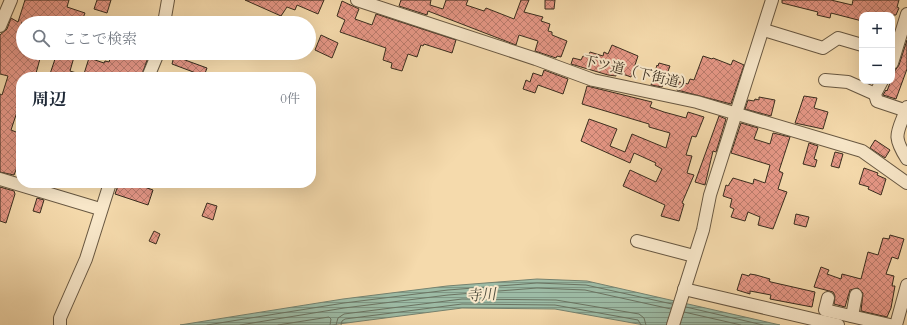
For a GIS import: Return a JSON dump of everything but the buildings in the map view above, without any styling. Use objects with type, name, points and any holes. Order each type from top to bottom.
[{"type":"street","points":[[0,26],[11,0]]},
{"type":"street","points":[[165,16],[168,0]]},
{"type":"street","name":"下ツ道（下街道）","points":[[357,0],[536,59],[594,80],[673,96],[862,151],[907,183]]},
{"type":"street","points":[[673,325],[703,230],[710,195],[764,30],[772,0]]},
{"type":"street","points":[[895,53],[907,14]]},
{"type":"street","points":[[764,30],[823,48],[838,38],[859,45]]},
{"type":"street","points":[[150,72],[155,60]]},
{"type":"street","points":[[825,80],[848,82],[875,94]]},
{"type":"street","points":[[880,84],[875,94],[877,101],[907,109],[896,134],[900,148],[907,159]]},
{"type":"street","points":[[0,180],[16,185]]},
{"type":"street","points":[[28,188],[100,209]]},
{"type":"street","points":[[60,325],[60,318],[86,260],[100,209],[108,188]]},
{"type":"street","points":[[636,241],[694,256]]},
{"type":"street","points":[[896,325],[907,285]]},
{"type":"street","points":[[683,291],[838,325]]},
{"type":"street","points":[[852,316],[856,296]]},
{"type":"street","points":[[828,298],[825,310],[890,325]]},
{"type":"water","name":"寺川","points":[[537,279],[587,281],[780,325],[644,325],[555,309],[462,308],[331,325],[180,325],[343,299],[447,286]]}]
